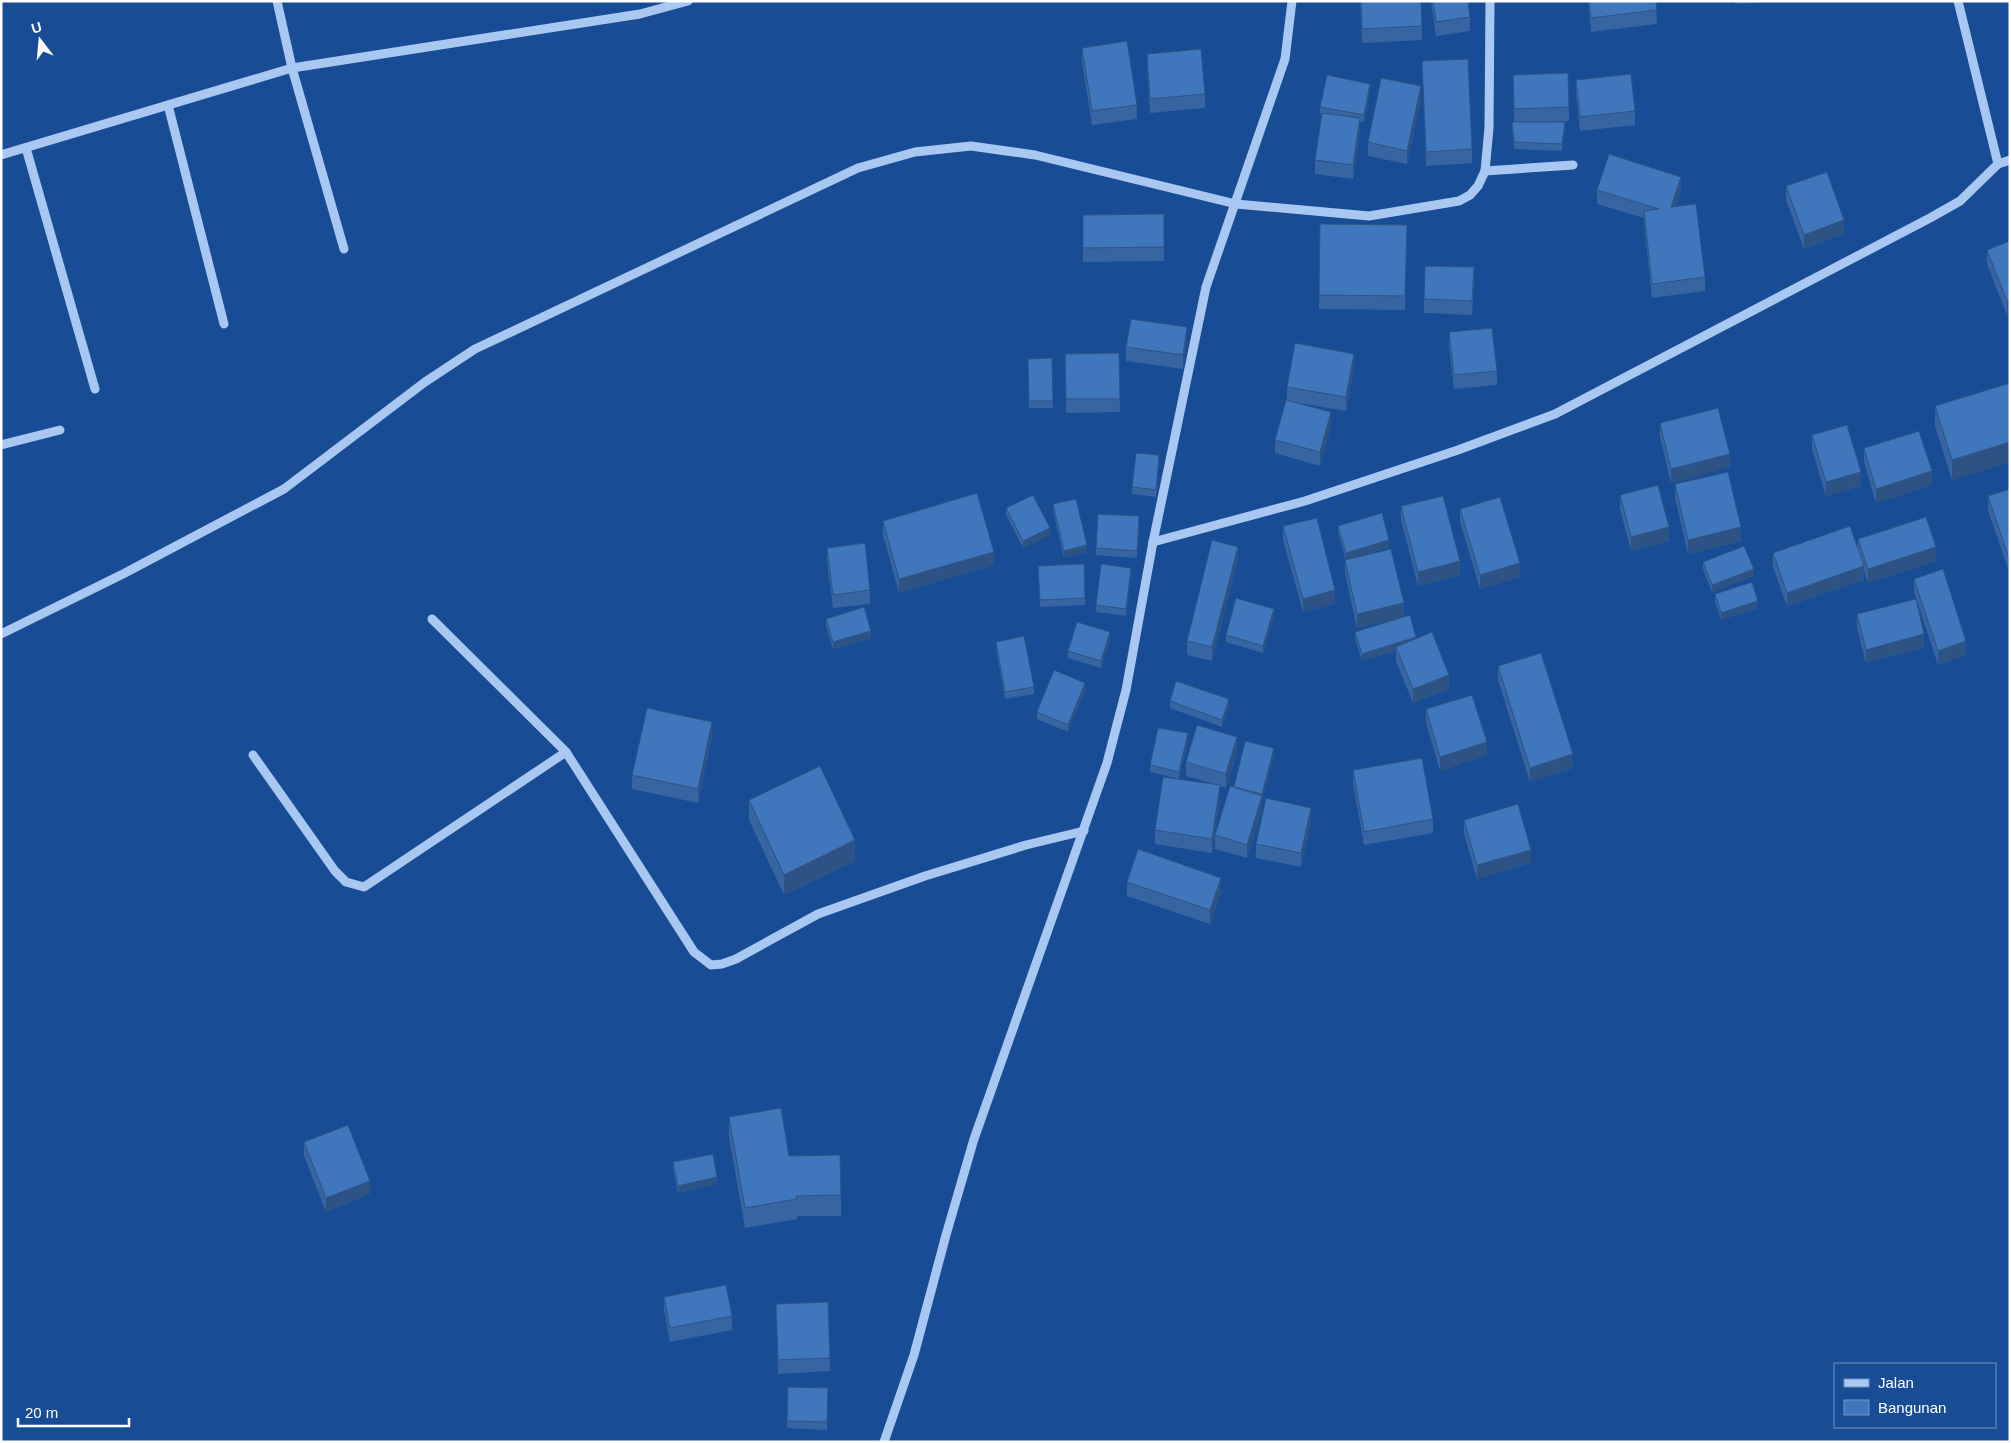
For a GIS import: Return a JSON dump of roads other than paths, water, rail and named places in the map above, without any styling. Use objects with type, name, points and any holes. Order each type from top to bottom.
[{"type":"street","points":[[277,1],[292,68],[344,248]]},
{"type":"street","points":[[1,155],[292,68],[640,14],[688,1]]},
{"type":"street","points":[[884,1442],[914,1355],[974,1139],[1107,763],[1126,690],[1153,542],[1206,287],[1285,59],[1292,1]]},
{"type":"street","points":[[1,634],[123,574],[284,489],[425,382],[475,349],[858,168],[915,152],[971,146],[1035,155],[1236,204],[1369,216],[1459,201],[1470,195],[1478,186],[1485,171],[1489,128],[1490,1]]},
{"type":"street","points":[[1960,2],[1998,164]]},
{"type":"street","points":[[168,105],[224,324]]},
{"type":"street","points":[[26,148],[95,389]]},
{"type":"street","points":[[1153,542],[1305,501],[1458,450],[1555,414],[1938,214],[1960,201],[1998,164],[2010,160]]},
{"type":"street","points":[[1485,171],[1573,165]]},
{"type":"street","points":[[1,445],[60,430]]},
{"type":"street","points":[[432,619],[566,752],[694,952],[710,965],[722,964],[736,958],[818,914],[998,853],[1084,831]]},
{"type":"street","points":[[252,755],[335,871],[346,882],[364,888],[566,752]]}]
